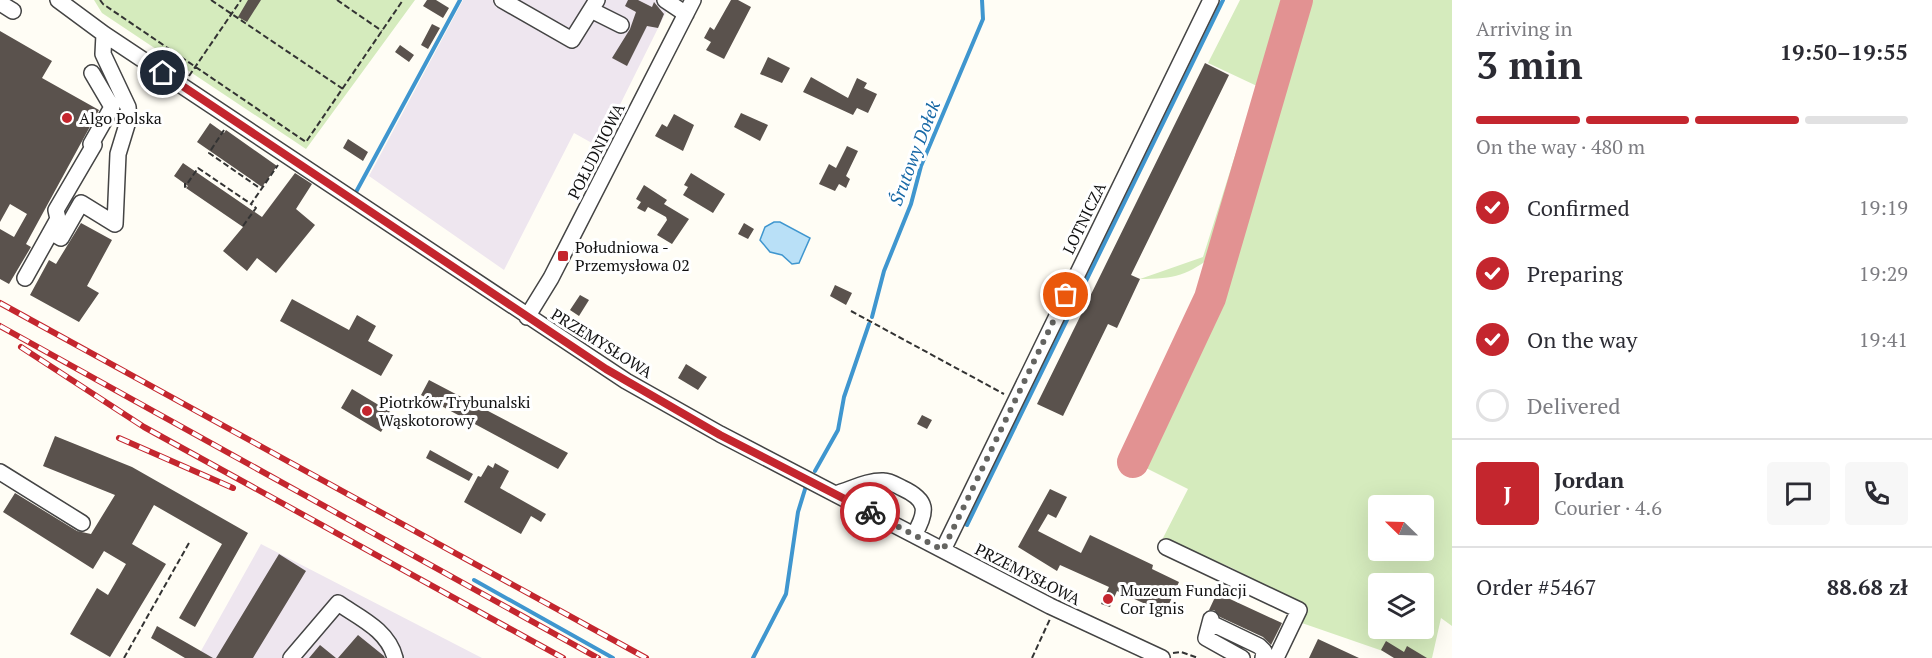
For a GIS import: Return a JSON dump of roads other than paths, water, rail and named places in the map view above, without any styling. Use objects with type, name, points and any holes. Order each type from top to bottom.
[{"type":"street","name":"PRZEMYSŁOWA","points":[[58,0],[104,34],[527,317],[662,402],[1050,606],[1162,658]]},
{"type":"street","points":[[502,0],[518,4],[572,40],[592,4],[621,25]]},
{"type":"street","points":[[665,0],[686,14]]},
{"type":"street","name":"POŁUDNIOWA","points":[[527,317],[551,278],[693,0]]},
{"type":"street","name":"LOTNICZA","points":[[943,550],[1211,0]]},
{"type":"street","points":[[0,3],[14,12]]},
{"type":"street","points":[[104,34],[104,94]]},
{"type":"street","points":[[25,278],[58,219],[56,210],[94,145],[91,144],[112,106],[92,73]]},
{"type":"street","points":[[51,232],[61,237],[81,203],[115,224],[118,154],[129,118],[128,107],[104,94]]},
{"type":"street","points":[[0,472],[82,523]]},
{"type":"street","points":[[834,494],[883,481],[911,492],[919,498],[924,508],[923,518],[914,535]]},
{"type":"street","points":[[1166,547],[1299,610],[1276,658]]},
{"type":"street","points":[[291,658],[338,603],[381,632],[392,646],[395,658]]},
{"type":"street","points":[[1242,658],[1211,643],[1206,638],[1210,625],[1263,658]]},
{"type":"water","points":[[774,222],[780,222],[810,238],[799,263],[792,264],[782,255],[770,252],[760,240],[765,227]]},
{"type":"waterway","points":[[356,192],[460,0]]},
{"type":"waterway","name":"Śrutowy Dołek","points":[[872,317],[884,271],[911,204],[921,166],[983,19],[982,0]]},
{"type":"waterway","points":[[967,525],[1223,0]]},
{"type":"waterway","name":"Śrutowy Dołek","points":[[815,471],[838,430],[844,397],[869,324]]},
{"type":"waterway","name":"Śrutowy Dołek","points":[[753,658],[786,594],[798,512],[806,486]]},
{"type":"waterway","points":[[474,580],[613,658]]},
{"type":"railway","points":[[0,303],[646,658]]},
{"type":"railway","points":[[0,326],[598,658]]},
{"type":"railway","points":[[21,347],[144,427],[563,658]]},
{"type":"railway","points":[[119,438],[233,488]]},
{"type":"place","name":"Algo Polska","points":[[67,118]]},
{"type":"place","name":"Południowa - Przemysłowa 02","points":[[563,256]]},
{"type":"place","name":"Piotrków Trybunalski Wąskotorowy","points":[[367,411]]},
{"type":"place","name":"Muzeum Fundacji Cor Ignis","points":[[1108,599]]}]
